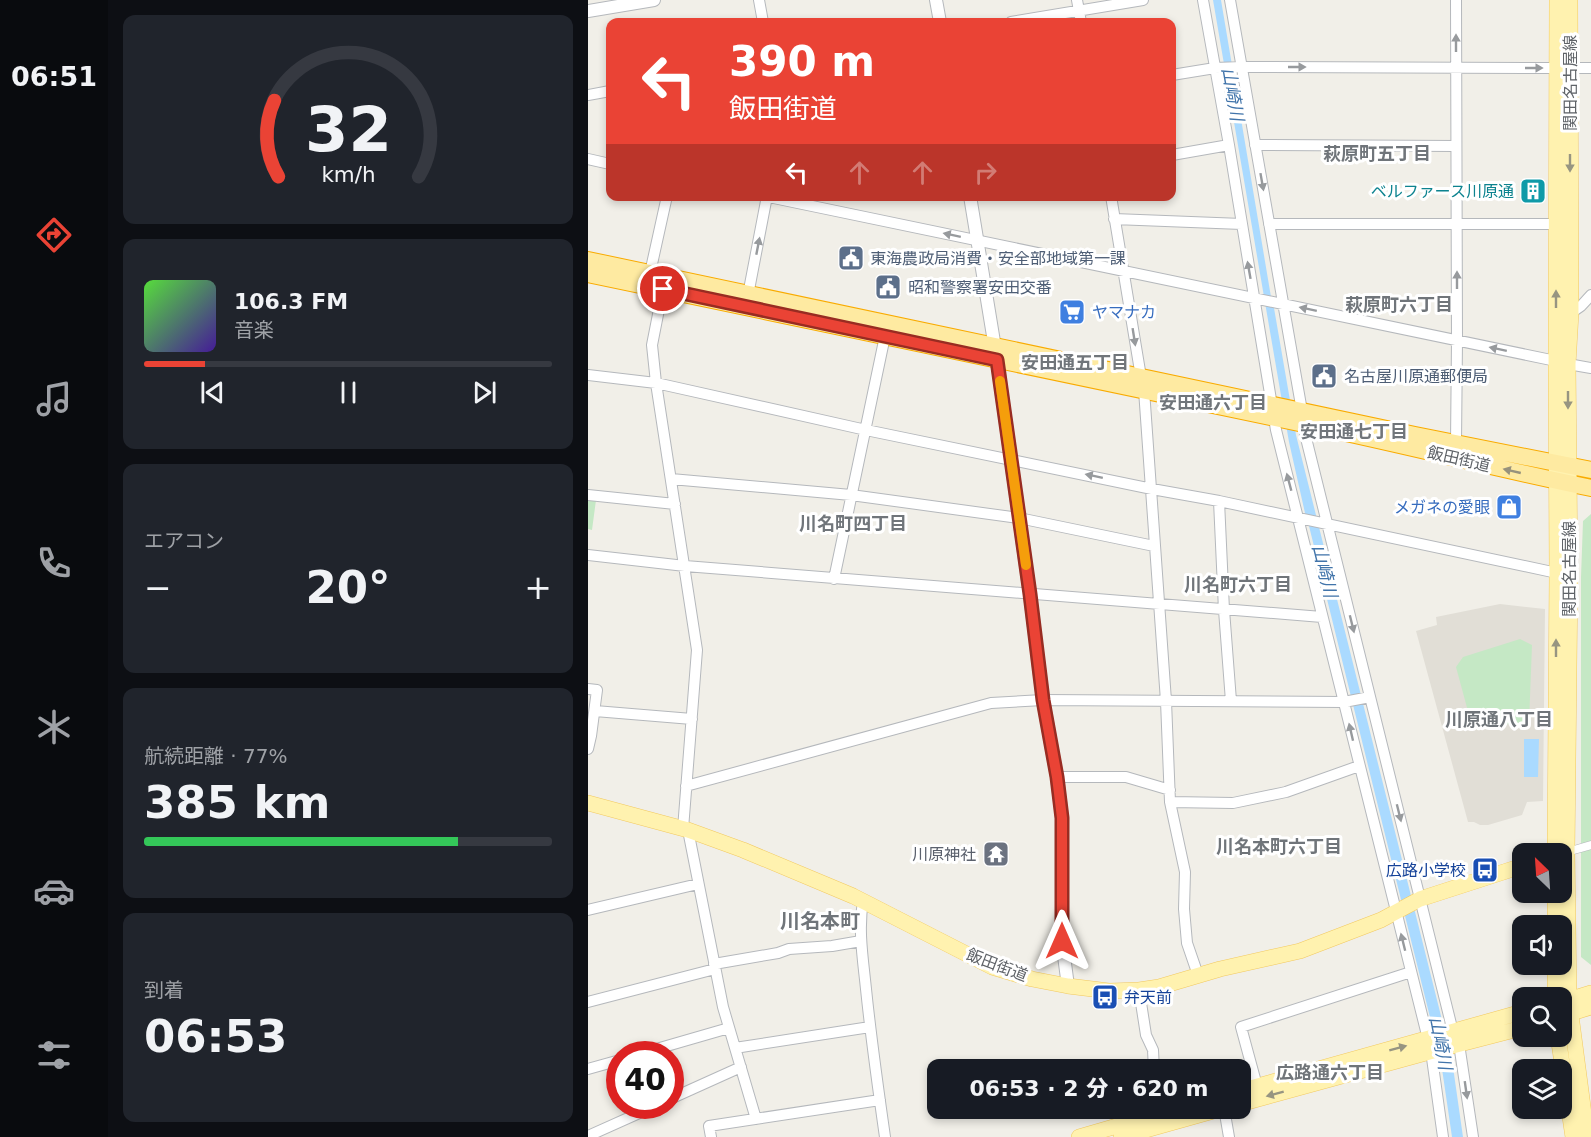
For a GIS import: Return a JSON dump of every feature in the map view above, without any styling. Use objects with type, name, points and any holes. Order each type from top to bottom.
[{"type":"highway","name":"飯田街道","points":[[588,260],[996,353],[1301,417],[1591,488]]},
{"type":"highway","name":"飯田街道","points":[[588,274],[885,336],[996,353]]},
{"type":"highway","name":"飯田街道","points":[[1301,417],[1456,443],[1591,470]]},
{"type":"main road","name":"関田名古屋線","points":[[1557,0],[1563,68],[1562,482],[1557,573],[1561,843]]},
{"type":"main road","name":"関田名古屋線","points":[[1563,68],[1570,0]]},
{"type":"main road","name":"関田名古屋線","points":[[1562,363],[1571,313],[1563,224]]},
{"type":"main road","name":"関田名古屋線","points":[[1561,843],[1570,576],[1562,482]]},
{"type":"main road","name":"飯田街道","points":[[588,803],[685,830],[743,850],[862,901],[992,967],[1032,979],[1109,991],[1159,987],[1220,969],[1300,951],[1381,920],[1419,900],[1512,869]]},
{"type":"main road","name":"関田名古屋線","points":[[1562,903],[1563,987]]},
{"type":"main road","points":[[1572,1002],[1591,993]]},
{"type":"main road","points":[[1572,1006],[1591,1007]]},
{"type":"main road","points":[[1251,1101],[1455,1038],[1512,1016]]},
{"type":"main road","points":[[1455,1038],[1512,1029]]},
{"type":"main road","points":[[1251,1088],[1431,1045]]},
{"type":"main road","points":[[1560,1047],[1573,1137]]},
{"type":"main road","name":"関田名古屋線","points":[[1571,1047],[1587,1137]]},
{"type":"main road","points":[[1079,1137],[1136,1119]]},
{"type":"main road","points":[[1120,1137],[1185,1119]]},
{"type":"street","points":[[588,11],[654,0]]},
{"type":"street","points":[[759,0],[762,18]]},
{"type":"street","points":[[936,0],[939,18]]},
{"type":"street","points":[[1027,18],[1078,5],[1143,0]]},
{"type":"street","points":[[1203,0],[1274,411],[1322,617],[1431,1045],[1443,1137]]},
{"type":"street","points":[[1230,0],[1301,417],[1455,1038],[1473,1137]]},
{"type":"street","points":[[1456,0],[1456,443]]},
{"type":"street","points":[[1176,74],[1240,67],[1591,68]]},
{"type":"street","points":[[588,95],[606,92]]},
{"type":"street","points":[[1255,145],[1456,146]]},
{"type":"street","points":[[1176,154],[1229,146]]},
{"type":"street","points":[[588,159],[606,163]]},
{"type":"street","points":[[650,273],[666,201]]},
{"type":"street","points":[[748,295],[765,201]]},
{"type":"street","points":[[786,201],[1591,368]]},
{"type":"street","points":[[971,201],[996,353],[1043,700],[1057,777],[1062,818],[1062,941],[1068,986]]},
{"type":"street","points":[[1112,201],[1143,384],[1166,700],[1170,796],[1185,872],[1187,943],[1198,975]]},
{"type":"street","points":[[1114,219],[1242,224]]},
{"type":"street","points":[[1269,224],[1563,224]]},
{"type":"street","points":[[663,289],[652,345],[697,650],[686,786],[685,830],[723,1006],[756,1119]]},
{"type":"street","points":[[1571,313],[1591,295]]},
{"type":"street","points":[[834,579],[885,336]]},
{"type":"street","points":[[588,375],[656,383],[1557,573]]},
{"type":"street","points":[[671,479],[851,495],[1019,518],[1154,546]]},
{"type":"street","points":[[588,495],[675,504]]},
{"type":"street","points":[[1219,501],[1231,701]]},
{"type":"street","points":[[588,555],[834,579],[1322,617]]},
{"type":"street","points":[[588,689],[597,690],[588,749]]},
{"type":"street","points":[[686,786],[991,703],[1043,700],[1344,702],[1370,697]]},
{"type":"street","points":[[595,711],[692,719]]},
{"type":"street","points":[[1057,777],[1126,777],[1170,796],[1233,803],[1286,792],[1359,766]]},
{"type":"street","points":[[1572,850],[1591,845]]},
{"type":"street","points":[[588,910],[698,884]]},
{"type":"street","points":[[862,901],[861,941],[885,1137]]},
{"type":"street","points":[[588,1002],[789,949],[861,941]]},
{"type":"street","points":[[1257,1086],[1241,1027],[1411,972]]},
{"type":"street","points":[[1138,990],[1146,1035],[1153,1050],[1153,1059]]},
{"type":"street","points":[[735,1048],[870,1027]]},
{"type":"street","points":[[684,1041],[729,1028]]},
{"type":"street","points":[[588,1069],[606,1064]]},
{"type":"street","points":[[684,1093],[741,1067]]},
{"type":"street","points":[[711,1137],[709,1126],[880,1100]]},
{"type":"street","points":[[588,1136],[626,1119]]},
{"type":"street","points":[[1226,1119],[1229,1137]]},
{"type":"shaded area","points":[[1500,604],[1545,609],[1543,801],[1527,802],[1522,815],[1488,825],[1480,825],[1468,822],[1416,631],[1437,625],[1436,617]]},
{"type":"green space","points":[[588,499],[596,500],[592,530],[588,529]]},
{"type":"green space","points":[[1591,514],[1591,965],[1581,957],[1581,577],[1583,521]]},
{"type":"green space","points":[[1520,639],[1532,645],[1529,723],[1472,726],[1456,667],[1463,657]]},
{"type":"water","name":"山崎川","points":[[1213,0],[1221,0],[1296,435],[1452,1060],[1463,1137],[1452,1137],[1441,1062],[1289,442]]},
{"type":"water","points":[[1524,739],[1539,739],[1538,777],[1524,777]]},
{"type":"slow traffic","points":[[1000,381],[1026,565]]},
{"type":"place","name":"ベルファース川原通","points":[[1533,191]]},
{"type":"place","name":"東海農政局消費・安全部地域第一課","points":[[851,258]]},
{"type":"place","name":"昭和警察署安田交番","points":[[888,287]]},
{"type":"place","name":"ヤマナカ","points":[[1072,312]]},
{"type":"place","name":"名古屋川原通郵便局","points":[[1324,376]]},
{"type":"place","name":"メガネの愛眼","points":[[1509,507]]},
{"type":"place","name":"川原神社","points":[[996,854]]},
{"type":"place","name":"広路小学校","points":[[1485,870]]},
{"type":"place","name":"弁天前","points":[[1105,997]]},
{"type":"district","name":"萩原町五丁目","points":[[1377,153]]},
{"type":"district","name":"萩原町六丁目","points":[[1399,304]]},
{"type":"district","name":"安田通五丁目","points":[[1075,362]]},
{"type":"district","name":"安田通六丁目","points":[[1213,402]]},
{"type":"district","name":"安田通七丁目","points":[[1354,431]]},
{"type":"district","name":"川名町四丁目","points":[[853,523]]},
{"type":"district","name":"川名町六丁目","points":[[1238,584]]},
{"type":"district","name":"川原通八丁目","points":[[1499,719]]},
{"type":"district","name":"川名本町六丁目","points":[[1279,846]]},
{"type":"district","name":"川名本町","points":[[820,921]]},
{"type":"district","name":"広路通六丁目","points":[[1330,1072]]},
{"type":"route","points":[[663,289],[997,360],[1043,700],[1062,818],[1062,941]]}]
